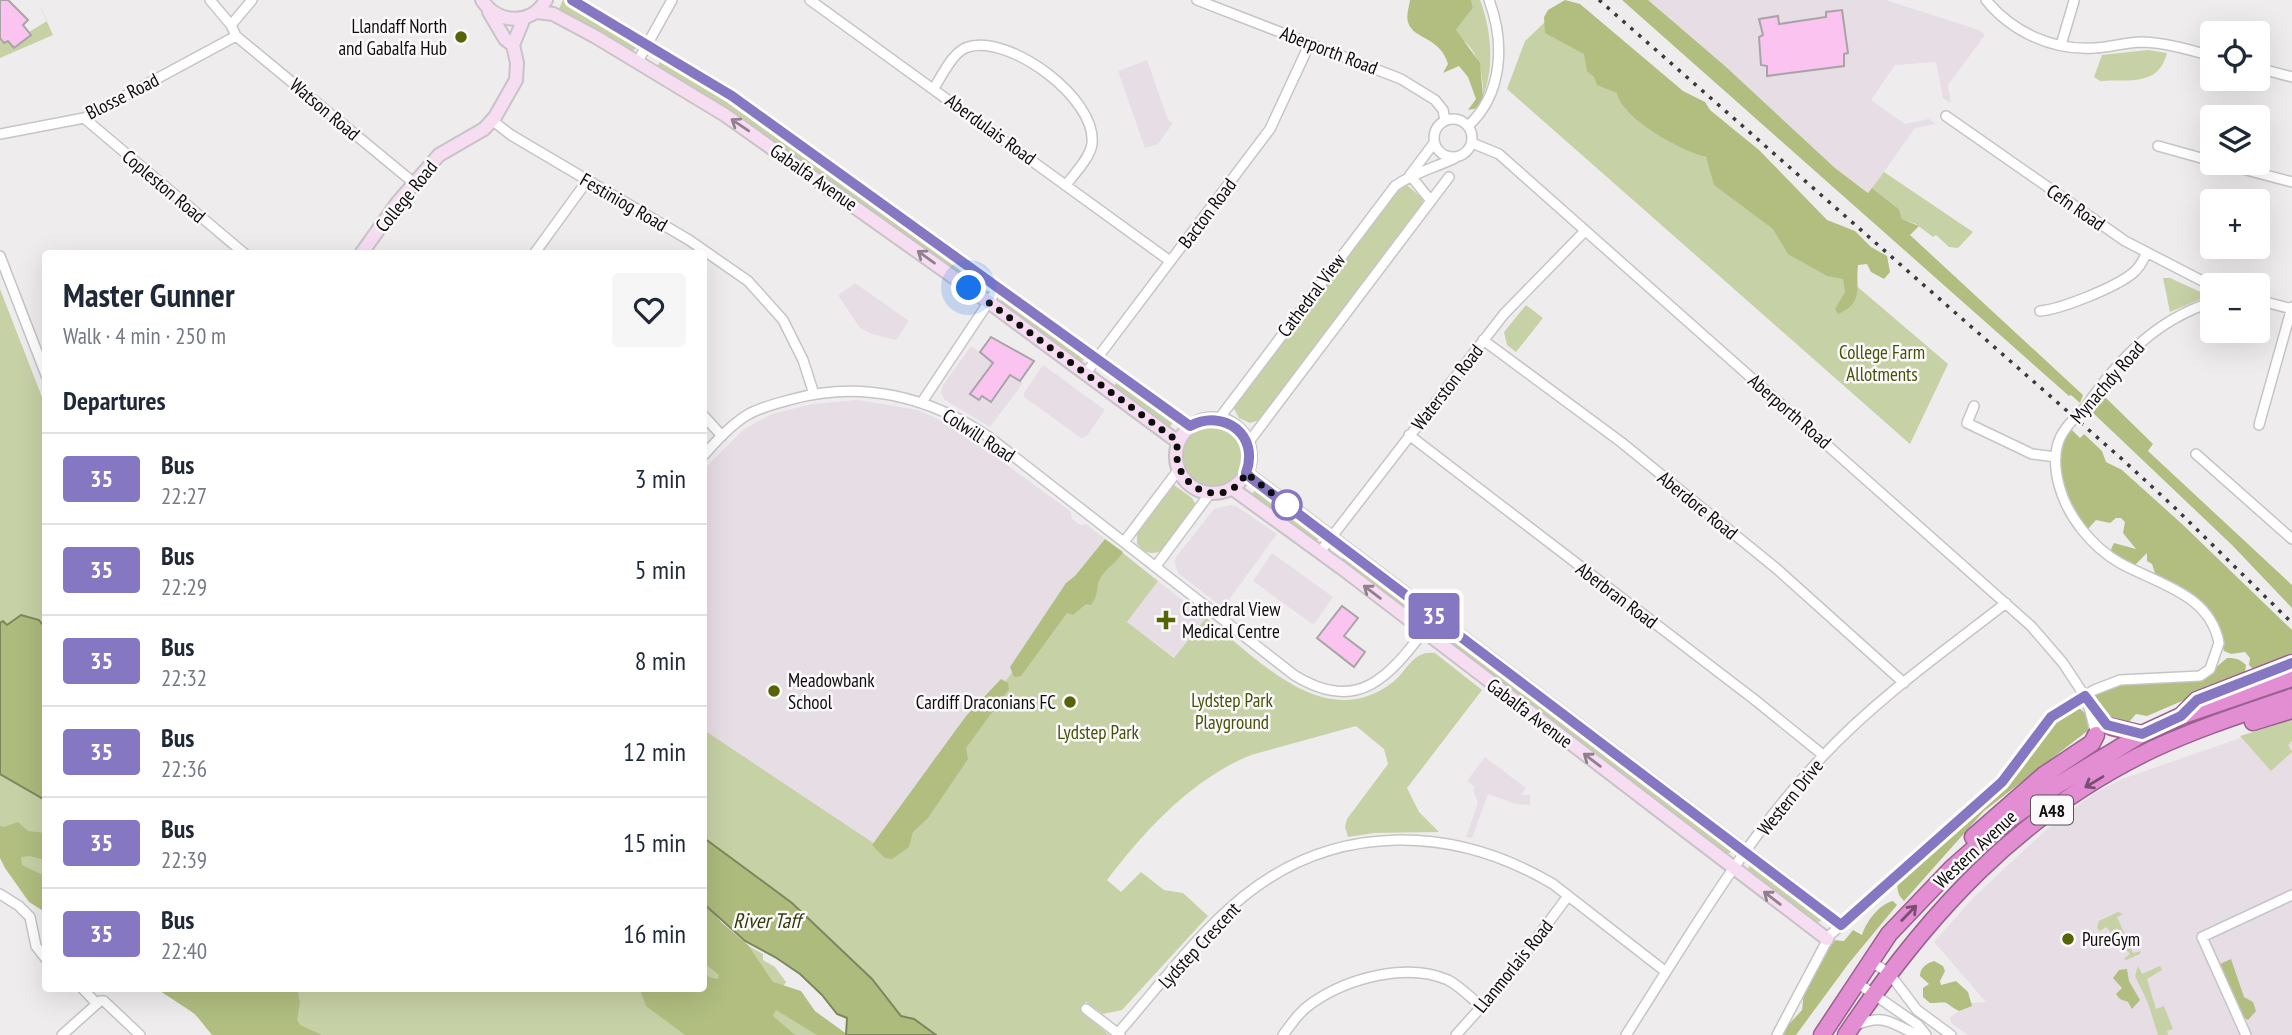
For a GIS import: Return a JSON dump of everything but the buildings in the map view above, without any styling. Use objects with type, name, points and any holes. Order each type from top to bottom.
[{"type":"highway","points":[[2181,716],[2197,700],[2292,663]]},
{"type":"highway","name":"Western Avenue","points":[[1822,1035],[1889,934],[1952,868],[1995,830],[2056,786],[2142,734],[2181,716],[2292,678]]},
{"type":"highway","name":"Western Avenue","points":[[1849,1031],[1873,993],[1961,887],[1989,861],[2077,792],[2154,749],[2292,697]]},
{"type":"highway","points":[[2154,749],[2177,748],[2292,710]]},
{"type":"highway","points":[[2112,727],[2142,734]]},
{"type":"highway","points":[[1952,868],[1974,836],[1993,817],[2044,775],[2092,743],[2096,735]]},
{"type":"street","points":[[210,0],[231,25],[236,36]]},
{"type":"street","points":[[231,25],[252,0]]},
{"type":"street","points":[[485,4],[504,18],[524,18],[537,12],[546,0]]},
{"type":"street","name":"Gabalfa Avenue","points":[[572,0],[648,44],[783,131],[1190,426]]},
{"type":"street","points":[[638,61],[672,0]]},
{"type":"street","name":"Aberdulais Road","points":[[810,0],[1170,261]]},
{"type":"street","name":"Aberporth Road","points":[[1197,0],[1379,69],[1435,100],[1443,110],[1445,120]]},
{"type":"street","points":[[1468,126],[1487,105],[1496,80],[1496,31],[1489,0]]},
{"type":"street","points":[[1986,0],[2020,30],[2062,45],[2091,48],[2140,42],[2200,54]]},
{"type":"street","points":[[2062,45],[2074,1]]},
{"type":"street","points":[[485,4],[505,39],[513,45]]},
{"type":"street","name":"Gabalfa Avenue","points":[[537,12],[552,14],[638,61],[783,154],[1178,442]]},
{"type":"street","name":"College Road","points":[[364,250],[414,183],[445,151],[477,134],[493,121],[516,80],[517,63],[513,45],[524,18]]},
{"type":"street","name":"Blosse Road","points":[[0,134],[84,118],[236,36]]},
{"type":"street","name":"Watson Road","points":[[236,36],[414,183]]},
{"type":"street","name":"Bacton Road","points":[[1086,373],[1270,129],[1310,43]]},
{"type":"street","points":[[934,88],[958,53],[970,46],[1005,52],[1044,70],[1082,108],[1091,133],[1089,153],[1066,185]]},
{"type":"street","points":[[2270,71],[2292,77]]},
{"type":"street","name":"Cefn Road","points":[[1946,116],[2147,254],[2200,280]]},
{"type":"street","name":"Copleston Road","points":[[84,118],[240,250]]},
{"type":"street","points":[[1457,119],[1468,126],[1472,143],[1466,153],[1455,158],[1444,156],[1434,143],[1434,132],[1445,120],[1457,119]]},
{"type":"street","name":"Festiniog Road","points":[[493,121],[511,135],[703,250]]},
{"type":"street","name":"Cathedral View","points":[[1218,420],[1390,192],[1410,175],[1434,143]]},
{"type":"street","name":"Aberporth Road","points":[[1472,143],[1499,155],[2006,603],[2045,640],[2086,699],[2112,727]]},
{"type":"street","points":[[2158,146],[2200,158]]},
{"type":"street","name":"Cathedral View","points":[[1410,175],[1423,173],[1455,158]]},
{"type":"street","points":[[1410,175],[1431,201]]},
{"type":"street","points":[[2265,175],[2292,182]]},
{"type":"street","name":"Cathedral View","points":[[1248,443],[1449,177]]},
{"type":"street","points":[[537,250],[587,181]]},
{"type":"street","name":"Waterston Road","points":[[1320,552],[1504,314],[1585,231]]},
{"type":"street","name":"Festiniog Road","points":[[707,253],[754,286],[783,320],[795,341],[814,394]]},
{"type":"street","points":[[2040,312],[2056,310],[2128,276],[2139,267],[2147,254]]},
{"type":"street","points":[[0,256],[42,365]]},
{"type":"street","points":[[922,402],[998,288]]},
{"type":"street","points":[[2259,425],[2292,308],[2270,303]]},
{"type":"street","name":"Mynachdy Road","points":[[2056,457],[2057,445],[2066,427],[2131,350],[2159,327],[2200,308]]},
{"type":"street","name":"Aberdore Road","points":[[1483,340],[1631,450],[1777,569],[1904,682]]},
{"type":"street","name":"Colwill Road","points":[[707,453],[722,436],[758,410],[814,394],[865,391],[922,402],[961,419],[989,437],[1294,675],[1322,689],[1357,689],[1379,681],[1399,665],[1435,617]]},
{"type":"street","points":[[1777,1035],[1827,939],[2002,782],[2051,717],[2086,699],[2094,690],[2120,680],[2204,675],[2212,665],[2219,643],[2214,625],[2194,600],[2113,559],[2082,529],[2061,491],[2056,457],[2032,454],[1967,423],[1974,406]]},
{"type":"street","points":[[707,419],[722,436]]},
{"type":"street","points":[[1208,419],[1218,420],[1237,428],[1248,443],[1250,458],[1246,473],[1233,489],[1211,492],[1187,482],[1179,469],[1178,442],[1190,426],[1208,419]]},
{"type":"street","name":"Aberbran Road","points":[[1409,435],[1823,755]]},
{"type":"street","points":[[2196,454],[2292,539]]},
{"type":"street","points":[[1124,542],[1179,469]]},
{"type":"street","name":"Gabalfa Avenue","points":[[1246,473],[1841,925]]},
{"type":"street","name":"Gabalfa Avenue","points":[[1233,489],[1320,552],[1827,939]]},
{"type":"street","points":[[1156,566],[1211,492]]},
{"type":"street","name":"Western Drive","points":[[1626,1035],[1734,868],[1823,755],[1904,682],[2006,603]]},
{"type":"street","name":"Aberporth Road","points":[[2086,699],[2096,735]]},
{"type":"street","name":"Lydstep Crescent","points":[[1119,1034],[1214,924],[1233,905],[1267,879],[1329,850],[1396,840],[1452,843],[1523,868],[1568,896],[1666,972]]},
{"type":"street","points":[[0,894],[30,917],[36,946],[42,954]]},
{"type":"street","points":[[2246,1035],[2202,937],[2292,894]]},
{"type":"street","name":"Llanmorlais Road","points":[[1456,1035],[1482,1007],[1568,896]]},
{"type":"street","points":[[1870,961],[1888,974],[1917,1010],[1951,1035]]},
{"type":"street","points":[[1283,1035],[1314,1001],[1349,985],[1382,975],[1413,973],[1436,976],[1458,986],[1482,1007]]},
{"type":"street","points":[[1856,982],[1918,1025],[1926,1035]]},
{"type":"street","points":[[86,992],[99,1003]]},
{"type":"street","points":[[62,1035],[104,1001],[140,1035]]},
{"type":"street","points":[[1086,1009],[1119,1034]]},
{"type":"street","points":[[1849,1031],[1870,1019],[1889,1020],[1919,1035]]},
{"type":"shaded area","points":[[1410,0],[1471,0],[1473,8],[1456,30],[1480,63],[1483,96],[1478,108],[1468,110],[1476,99],[1468,77],[1459,66],[1443,73],[1448,64],[1444,55],[1433,43],[1411,28],[1407,17]]},
{"type":"shaded area","points":[[1565,0],[1580,4],[1683,91],[1705,102],[1710,110],[1759,150],[1827,220],[1855,231],[1871,247],[1887,256],[1890,272],[1884,279],[1871,272],[1867,264],[1858,265],[1855,299],[1852,305],[1838,314],[1835,309],[1845,292],[1843,279],[1827,276],[1788,254],[1773,229],[1714,185],[1706,157],[1669,141],[1641,123],[1621,103],[1617,93],[1597,85],[1594,77],[1587,71],[1584,54],[1545,33],[1544,17],[1548,10]]},
{"type":"shaded area","points":[[1622,0],[1648,0],[1725,66],[1835,168],[1868,193],[1872,188],[1899,209],[1902,219],[1919,226],[1910,235],[2083,395],[2080,403],[2069,396]]},
{"type":"shaded area","points":[[1648,0],[1886,0],[1979,30],[1985,35],[1948,85],[1951,103],[1943,98],[1936,62],[1895,65],[1871,100],[1905,124],[1929,119],[1936,124],[1915,128],[1869,193],[1835,168],[1725,66]]},
{"type":"shaded area","points":[[1147,60],[1168,120],[1173,123],[1158,144],[1145,148],[1118,71]]},
{"type":"shaded area","points":[[855,283],[909,321],[896,340],[860,328],[838,295]]},
{"type":"shaded area","points":[[971,346],[1023,383],[990,427],[945,400],[941,393],[943,385]]},
{"type":"shaded area","points":[[1043,365],[1105,410],[1086,437],[1081,438],[1024,397]]},
{"type":"shaded area","points":[[2104,396],[2153,444],[2148,451],[2292,585],[2292,608],[2232,545],[2091,411]]},
{"type":"shaded area","points":[[858,400],[918,410],[955,427],[1070,511],[1072,519],[1080,525],[1086,524],[1109,542],[881,848],[707,732],[707,466],[744,429],[772,414],[812,404]]},
{"type":"shaded area","points":[[2070,428],[2080,438],[2084,434],[2102,451],[2106,462],[2122,470],[2182,524],[2292,630],[2292,652],[2289,658],[2255,671],[2249,665],[2250,658],[2245,652],[2231,654],[2224,651],[2214,620],[2156,576],[2152,564],[2147,561],[2147,553],[2134,566],[2115,555],[2111,549],[2114,543],[2136,549],[2123,533],[2125,522],[2121,518],[2110,523],[2096,520],[2087,530],[2072,507],[2062,481],[2061,454]]},
{"type":"shaded area","points":[[1236,506],[1277,534],[1223,608],[1178,573],[1175,563],[1176,557],[1214,509]]},
{"type":"shaded area","points":[[1105,539],[1123,552],[1102,575],[1094,601],[1073,615],[1067,613],[1021,676],[1014,677],[1010,667],[1066,583]]},
{"type":"shaded area","points":[[1272,553],[1333,597],[1315,623],[1312,624],[1253,581]]},
{"type":"shaded area","name":"Cathedral View Medical Centre","points":[[1158,581],[1206,618],[1175,658],[1127,622]]},
{"type":"shaded area","points":[[2227,658],[2238,659],[2244,663],[2245,673],[2207,686],[2203,692],[2147,716],[2136,714],[2129,722],[2108,717],[2094,694],[2115,684],[2214,669]]},
{"type":"shaded area","points":[[1001,679],[1008,683],[1009,689],[966,748],[968,759],[928,818],[913,832],[909,847],[892,859],[885,858],[872,845],[966,716]]},
{"type":"shaded area","points":[[2073,706],[2088,717],[2093,728],[2090,733],[2086,732],[1984,811],[1904,901],[1898,893],[1898,876],[1988,796],[2049,725]]},
{"type":"shaded area","points":[[2292,720],[2292,1035],[1968,1035],[1951,1023],[1950,1017],[1971,1003],[1986,1002],[1934,942],[1975,896],[2047,829],[2093,794],[2122,779]]},
{"type":"shaded area","points":[[1485,757],[1526,788],[1521,795],[1530,795],[1530,805],[1516,804],[1488,794],[1472,838],[1466,837],[1478,803],[1473,790],[1475,787],[1467,781]]},
{"type":"shaded area","points":[[18,822],[28,831],[42,833],[42,859],[21,857],[22,865],[42,875],[42,910],[29,902],[0,858],[0,826]]},
{"type":"shaded area","points":[[1893,901],[1897,905],[1849,963],[1796,1035],[1779,1035],[1802,1010],[1804,991],[1832,940],[1844,941],[1853,930],[1862,935],[1874,914]]},
{"type":"shaded area","points":[[707,905],[721,922],[748,945],[773,982],[801,991],[815,1011],[848,1035],[817,1035],[776,1010],[773,1016],[795,1035],[685,1035],[646,1006],[641,992],[707,992],[707,975],[718,979],[719,975],[707,965]]},
{"type":"shaded area","points":[[2231,959],[2244,997],[2253,1002],[2256,1011],[2248,1020],[2239,1014],[2234,995],[2218,965]]},
{"type":"shaded area","points":[[1934,961],[1943,966],[1945,971],[1941,985],[1956,981],[1968,992],[1972,1006],[1959,1011],[1946,1003],[1930,1003],[1923,997],[1923,988],[1929,984],[1920,973],[1924,966]]},
{"type":"shaded area","points":[[2127,969],[2129,981],[2140,1000],[2132,1009],[2128,1002],[2116,994],[2122,988],[2113,978],[2119,970]]},
{"type":"shaded area","points":[[162,992],[298,992],[300,1002],[297,1020],[300,1025],[322,1035],[212,1035],[195,1014]]},
{"type":"green space","points":[[563,0],[637,46],[636,49],[631,51],[558,11]]},
{"type":"green space","points":[[1471,0],[1480,0],[1489,35],[1489,73],[1483,96],[1482,76],[1477,58],[1456,30],[1473,8]]},
{"type":"green space","points":[[47,21],[53,35],[0,58],[0,38],[4,43],[31,35],[29,32]]},
{"type":"green space","name":"College Farm Allotments","points":[[1546,21],[1948,364],[1910,444],[1507,89],[1525,41]]},
{"type":"green space","points":[[2148,50],[2167,53],[2163,64],[2150,76],[2132,80],[2100,81],[2094,77],[2102,55]]},
{"type":"green space","points":[[662,58],[743,110],[973,274],[967,282],[803,162],[657,67]]},
{"type":"green space","points":[[1884,172],[1973,232],[1958,248],[1949,247],[1936,235],[1933,237],[1916,224],[1902,219],[1899,209],[1872,188]]},
{"type":"green space","points":[[1407,185],[1423,199],[1422,205],[1259,420],[1250,423],[1239,418],[1233,407],[1395,193]]},
{"type":"green space","points":[[2163,278],[2170,278],[2200,292],[2200,299],[2170,312]]},
{"type":"green space","points":[[0,289],[42,397],[42,624],[39,620],[7,625],[3,621],[0,623]]},
{"type":"green space","points":[[1001,299],[1006,299],[1085,357],[1081,363],[1000,305]]},
{"type":"green space","points":[[1526,305],[1543,318],[1516,352],[1507,345],[1504,332]]},
{"type":"green space","points":[[1119,380],[1174,421],[1168,429],[1113,387]]},
{"type":"green space","points":[[1208,425],[1220,425],[1236,434],[1243,444],[1243,468],[1236,478],[1220,487],[1208,487],[1197,482],[1188,473],[1183,462],[1183,450],[1188,439],[1197,430]]},
{"type":"green space","points":[[1174,485],[1192,498],[1196,505],[1161,551],[1148,552],[1137,543],[1137,532]]},
{"type":"green space","points":[[1257,488],[1319,535],[1319,539],[1315,542],[1251,495]]},
{"type":"green space","name":"Lydstep Park","points":[[1109,542],[1158,581],[1127,622],[1174,658],[1206,618],[1270,670],[1317,696],[1342,700],[1368,696],[1393,682],[1416,658],[1427,653],[1435,653],[1482,690],[1407,788],[1419,812],[1439,832],[1374,833],[1348,837],[1345,827],[1347,819],[1388,764],[1384,749],[1356,726],[1251,755],[1209,778],[1171,808],[1137,843],[1107,880],[1121,892],[1141,872],[1164,890],[1183,893],[1208,916],[1122,1010],[1103,1014],[1086,1002],[1081,1006],[1082,1012],[1109,1035],[936,1035],[914,1019],[901,1017],[857,965],[809,920],[707,840],[707,732],[881,848]]},
{"type":"green space","points":[[1346,555],[1421,612],[1415,620],[1340,562]]},
{"type":"green space","points":[[1441,627],[1731,849],[1731,852],[1727,855],[1434,633],[1436,628]]},
{"type":"green space","points":[[2292,720],[2292,741],[2288,745],[2292,752],[2271,771],[2240,736]]},
{"type":"green space","points":[[0,774],[42,798],[42,884],[0,849]]},
{"type":"green space","points":[[1750,865],[1822,918],[1821,921],[1815,923],[1747,871]]},
{"type":"green space","points":[[2118,912],[2123,914],[2117,917],[2133,953],[2141,951],[2126,960],[2124,959],[2130,954],[2106,927],[2100,931],[2097,928],[2099,921]]},
{"type":"green space","points":[[707,914],[740,941],[763,954],[763,960],[775,967],[786,982],[782,988],[846,1035],[219,1035],[169,992],[707,992]]},
{"type":"green space","points":[[2138,966],[2142,974],[2160,966],[2162,970],[2147,979],[2156,1009],[2164,1006],[2173,1029],[2167,1031],[2168,1035],[2158,1035],[2148,1003],[2135,976]]},
{"type":"water","points":[[21,615],[39,620],[42,624],[42,798],[0,774],[0,623],[3,621],[7,625]]},
{"type":"water","name":"River Taff","points":[[707,840],[792,903],[872,979],[901,1016],[914,1019],[936,1035],[846,1035],[847,1018],[837,1014],[800,974],[745,941],[707,907]]},
{"type":"railway","points":[[1599,0],[2123,460],[2292,623]]},
{"type":"bus line","name":"35","points":[[572,0],[732,96],[1190,426],[1208,419],[1228,422],[1237,428],[1248,443],[1250,458],[1246,473],[1251,478],[1841,925],[2002,782],[2051,717],[2085,696],[2107,725],[2142,734],[2181,716],[2197,700],[2292,663]]},
{"type":"place","name":"Llandaff North and Gabalfa Hub","points":[[461,37]]},
{"type":"place","name":"Cathedral View Medical Centre","points":[[1166,620]]},
{"type":"place","name":"Meadowbank School","points":[[774,691]]},
{"type":"place","name":"Cardiff Draconians FC","points":[[1070,702]]},
{"type":"place","name":"PureGym","points":[[2068,939]]},
{"type":"route","points":[[969,288],[1178,442],[1177,461],[1182,475],[1194,487],[1203,491],[1225,492],[1240,483],[1246,473],[1287,505]]},
{"type":"park label","name":"Lydstep Park Playground","points":[[1232,711]]}]
